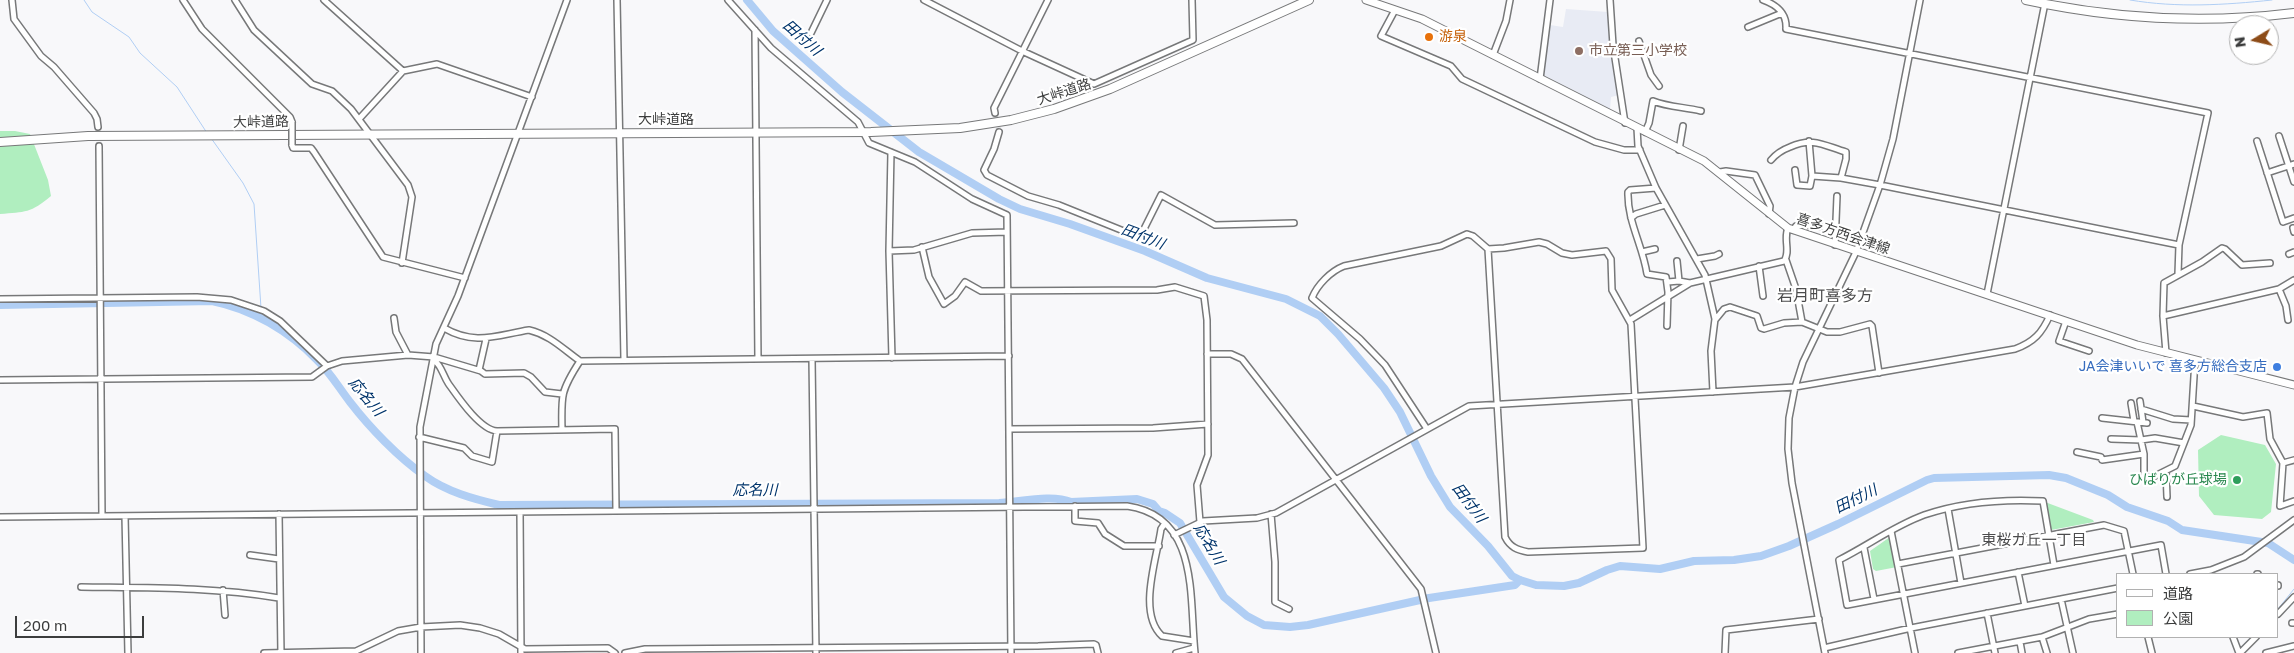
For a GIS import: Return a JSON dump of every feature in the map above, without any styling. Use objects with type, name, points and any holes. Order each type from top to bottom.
[{"type":"highway","name":"大峠道路","points":[[0,142],[88,136],[867,132],[960,128],[1011,120],[1087,98],[1308,0]]},
{"type":"highway","points":[[2026,0],[2162,19],[2234,19],[2294,13]]},
{"type":"main road","name":"喜多方西会津線","points":[[1366,0],[1422,19],[1678,150],[1704,161],[1790,229],[2166,353],[2294,385]]},
{"type":"street","points":[[12,0],[14,18],[41,56],[54,67],[94,113],[98,119],[98,127]]},
{"type":"street","points":[[183,0],[202,29],[290,117],[292,122],[293,148],[311,148],[383,257],[465,278]]},
{"type":"street","points":[[235,0],[244,16],[262,37],[309,82],[332,91],[360,118],[412,191],[402,263]]},
{"type":"street","points":[[324,0],[403,71]]},
{"type":"street","points":[[421,653],[419,437],[436,344],[465,278],[567,0]]},
{"type":"street","points":[[617,0],[624,360]]},
{"type":"street","points":[[728,0],[771,48],[858,122],[867,132],[869,143],[915,162],[972,199],[1005,213],[1008,217],[1011,653]]},
{"type":"street","points":[[811,34],[827,0]]},
{"type":"street","points":[[924,0],[1022,51],[1094,84],[1193,40],[1192,0]]},
{"type":"street","points":[[995,113],[994,108],[1048,0]]},
{"type":"street","points":[[1494,55],[1506,21],[1510,0]]},
{"type":"street","points":[[1540,79],[1550,0]]},
{"type":"street","points":[[1610,0],[1613,45],[1625,123]]},
{"type":"street","points":[[1763,0],[1774,4],[1782,13],[1787,20],[1786,29],[2031,76],[2208,113],[2179,245],[2178,274]]},
{"type":"street","points":[[1920,0],[1893,139],[1880,185],[1856,252],[1818,328],[1795,386],[1789,418],[1788,449],[1800,524],[1825,650],[1911,628],[2116,588]]},
{"type":"street","points":[[1987,294],[2045,2]]},
{"type":"street","points":[[1395,10],[1381,36],[1451,66],[1462,79],[1595,142],[1624,150],[1640,150]]},
{"type":"street","points":[[1748,27],[1782,13]]},
{"type":"street","points":[[755,30],[758,359]]},
{"type":"street","points":[[1639,41],[1651,75],[1659,86]]},
{"type":"street","points":[[360,118],[403,71],[437,64],[532,97]]},
{"type":"street","points":[[1646,132],[1653,101],[1667,106],[1676,105],[1701,111]]},
{"type":"street","points":[[1678,150],[1683,126]]},
{"type":"street","points":[[1637,128],[1637,140],[1640,150],[1656,188],[1706,280],[1715,320],[1711,351],[1713,392]]},
{"type":"street","points":[[998,132],[994,149],[985,168],[984,172],[987,175],[1028,196],[1059,205],[1136,236],[1142,233],[1161,195],[1215,225],[1294,223]]},
{"type":"street","points":[[2279,136],[2291,165],[2294,182]]},
{"type":"street","points":[[1771,160],[1783,149],[1809,141],[1846,152],[1846,160],[1841,178]]},
{"type":"street","points":[[1795,170],[1798,186],[1810,186],[1812,176],[1809,141]]},
{"type":"street","points":[[2257,141],[2283,222],[2294,218]]},
{"type":"street","points":[[99,146],[102,516]]},
{"type":"street","points":[[891,152],[889,251],[892,358]]},
{"type":"street","points":[[2267,173],[2291,165]]},
{"type":"street","points":[[1720,172],[1726,171],[1754,175],[1770,206],[1769,214]]},
{"type":"street","points":[[1812,176],[1841,178],[1880,185],[2179,245]]},
{"type":"street","points":[[1656,188],[1630,190],[1628,192],[1631,218],[1647,274],[1665,275],[1668,282],[1667,326]]},
{"type":"street","points":[[1835,244],[1837,196]]},
{"type":"street","points":[[1631,218],[1636,214],[1664,205]]},
{"type":"street","points":[[1802,322],[1796,289],[1786,260],[1785,236],[1790,229],[1805,224],[1836,228]]},
{"type":"street","points":[[889,251],[922,247],[972,233],[1007,232]]},
{"type":"street","points":[[1427,429],[1385,365],[1360,339],[1312,298],[1319,286],[1332,272],[1344,266],[1442,246],[1467,234],[1473,236],[1488,249],[1540,242],[1562,252],[1572,254],[1606,251],[1611,259],[1612,290],[1630,320],[1644,548],[1528,552],[1510,546],[1505,537],[1488,249]]},
{"type":"street","points":[[922,247],[929,277],[944,304],[955,296],[965,282],[977,291],[1157,290],[1171,286],[1192,290],[1206,299],[1208,456],[1198,485],[1200,522]]},
{"type":"street","points":[[2166,353],[2163,316],[2164,282],[2202,262],[2222,248],[2226,249],[2242,264],[2270,263]]},
{"type":"street","points":[[1642,252],[1655,249]]},
{"type":"street","points":[[1696,259],[1719,254]]},
{"type":"street","points":[[1630,320],[1690,284],[1786,260]]},
{"type":"street","points":[[1677,261],[1679,280]]},
{"type":"street","points":[[1758,266],[1763,296]]},
{"type":"street","points":[[1668,282],[1679,280],[1690,284]]},
{"type":"street","points":[[2163,316],[2279,289],[2294,280]]},
{"type":"street","points":[[2279,289],[2286,306],[2288,320]]},
{"type":"street","points":[[0,299],[215,298],[246,304],[264,311],[286,325],[326,367]]},
{"type":"street","points":[[1715,320],[1724,309],[1730,307],[1757,316],[1761,328],[1764,329],[1784,323],[1802,322],[1827,332],[1840,332],[1872,324],[1879,373]]},
{"type":"street","points":[[1177,534],[1200,522],[1257,518],[1272,514],[1469,406],[1795,386],[1879,373],[2016,349],[2030,343],[2037,337],[2050,315]]},
{"type":"street","points":[[394,318],[396,332],[408,354]]},
{"type":"street","points":[[2066,321],[2060,341],[2089,351]]},
{"type":"street","points":[[444,328],[458,336],[486,338],[529,330],[535,331],[553,339],[580,361],[1009,356]]},
{"type":"street","points":[[479,370],[486,338]]},
{"type":"street","points":[[0,380],[312,377],[326,367],[352,360],[408,354],[434,358],[479,370],[485,374],[524,373],[531,377],[545,392],[562,394]]},
{"type":"street","points":[[1208,354],[1231,354],[1242,359],[1421,589],[1436,653]]},
{"type":"street","points":[[434,358],[448,382],[474,417],[485,428],[497,431],[615,430],[616,509]]},
{"type":"street","points":[[812,359],[816,650]]},
{"type":"street","points":[[2140,401],[2144,477],[2151,478],[2175,466],[2184,443],[2194,406],[2195,360]]},
{"type":"street","points":[[562,430],[562,394],[580,361]]},
{"type":"street","points":[[2131,403],[2140,422]]},
{"type":"street","points":[[2194,406],[2243,417],[2267,413],[2270,439],[2283,463],[2280,506],[2294,501]]},
{"type":"street","points":[[2141,409],[2173,418],[2191,420]]},
{"type":"street","points":[[2102,418],[2122,422],[2140,422]]},
{"type":"street","points":[[1009,429],[1154,428],[1208,424]]},
{"type":"street","points":[[419,437],[459,446],[472,456],[492,462],[497,431]]},
{"type":"street","points":[[2111,439],[2141,440],[2155,438],[2184,443]]},
{"type":"street","points":[[2077,452],[2101,457],[2102,460],[2144,454]]},
{"type":"street","points":[[2283,463],[2294,460]]},
{"type":"street","points":[[2166,471],[2167,497]]},
{"type":"street","points":[[2054,565],[2043,501],[1993,501],[1924,515],[1839,560],[1847,605],[2161,545],[2166,573]]},
{"type":"street","points":[[1075,506],[1075,521],[1098,523],[1106,534],[1124,546],[1158,546]]},
{"type":"street","points":[[0,517],[520,512],[616,509],[1133,507],[1151,512],[1177,534],[1187,562],[1194,650],[1176,653]]},
{"type":"street","points":[[1948,509],[1961,583]]},
{"type":"street","points":[[520,512],[521,650]]},
{"type":"street","points":[[279,514],[281,653]]},
{"type":"street","points":[[1272,514],[1275,602],[1289,609]]},
{"type":"street","points":[[125,516],[128,653]]},
{"type":"street","points":[[2211,572],[2244,557],[2294,520]]},
{"type":"street","points":[[1164,523],[1161,529],[1151,577],[1150,608],[1152,620],[1162,636],[1194,641]]},
{"type":"street","points":[[1898,564],[2104,525],[2124,531],[2133,573]]},
{"type":"street","points":[[1891,531],[1915,653]]},
{"type":"street","points":[[1864,548],[1874,599]]},
{"type":"street","points":[[250,555],[279,559]]},
{"type":"street","points":[[2018,572],[2025,606]]},
{"type":"street","points":[[81,587],[223,590],[280,598]]},
{"type":"street","points":[[223,590],[224,615]]},
{"type":"street","points":[[2279,613],[2294,597]]},
{"type":"street","points":[[2061,599],[2073,653]]},
{"type":"street","points":[[1987,613],[1995,653]]},
{"type":"street","points":[[1958,653],[2042,637],[2089,619],[2116,614]]},
{"type":"street","points":[[1725,653],[1726,630],[1818,619]]},
{"type":"street","points":[[264,653],[356,651],[398,631],[421,627],[460,625],[480,628],[506,638],[521,650],[608,648],[615,653]]},
{"type":"street","points":[[2042,637],[2047,653]]},
{"type":"street","points":[[2148,638],[2152,653]]},
{"type":"street","points":[[2233,638],[2239,653],[2255,638]]},
{"type":"street","points":[[2020,642],[2022,653]]},
{"type":"street","points":[[625,653],[1094,644],[1098,653]]},
{"type":"street","points":[[2266,653],[2294,646]]},
{"type":"shaded area","name":"市立第三小学校","points":[[1566,9],[1608,12],[1619,95],[1611,97],[1610,110],[1543,77],[1550,25],[1563,27]]},
{"type":"green space","points":[[0,131],[30,134],[48,180],[51,196],[33,209],[0,214]]},
{"type":"green space","name":"ひばりが丘球場","points":[[2221,435],[2265,445],[2276,464],[2271,512],[2262,519],[2214,515],[2199,496],[2198,450]]},
{"type":"green space","points":[[2045,502],[2093,520],[2094,522],[2051,530]]},
{"type":"green space","points":[[1890,537],[1897,567],[1876,571],[1873,569],[1870,551]]},
{"type":"waterway","points":[[84,0],[92,12],[129,37],[140,53],[177,87],[207,133]]},
{"type":"waterway","name":"田付川","points":[[747,0],[773,31],[842,92],[919,152],[999,199],[1020,209],[1070,224],[1145,251],[1207,278],[1286,299],[1320,316],[1384,388],[1400,412],[1431,476],[1450,507],[1488,546],[1512,576],[1520,580],[1536,585],[1564,586],[1579,583],[1620,566],[1660,569],[1694,561],[1734,560],[1761,556],[1789,546],[1838,524],[1934,478],[2049,475],[2066,478],[2108,495],[2127,507],[2168,521],[2182,530],[2268,543],[2294,560]]},
{"type":"waterway","points":[[2130,0],[2148,3],[2201,5],[2272,0]]},
{"type":"waterway","points":[[211,138],[243,183],[254,204],[261,308]]},
{"type":"waterway","name":"応名川","points":[[0,305],[212,301],[241,310],[269,323],[306,349],[322,365],[375,432],[433,482],[451,491],[499,505],[999,503],[1045,499],[1071,502],[1137,499],[1153,504],[1159,511],[1180,523],[1224,597],[1247,616],[1264,625],[1290,627],[1308,625],[1429,598],[1515,585],[1520,580]]},
{"type":"waterway","name":"応名川","points":[[261,312],[262,319]]},
{"type":"waterway","points":[[2279,608],[2294,589]]},
{"type":"waterway","points":[[2239,649],[2250,638]]},
{"type":"tunnel","points":[[995,113],[999,132]]},
{"type":"tunnel","points":[[98,127],[99,146]]},
{"type":"place","name":"游泉","points":[[1429,37]]},
{"type":"place","name":"市立第三小学校","points":[[1579,51]]},
{"type":"place","name":"JA会津いいで 喜多方総合支店","points":[[2277,367]]},
{"type":"place","name":"ひばりが丘球場","points":[[2237,480]]},
{"type":"district","name":"岩月町喜多方","points":[[1825,296]]},
{"type":"district","name":"東桜ガ丘一丁目","points":[[2034,540]]}]
